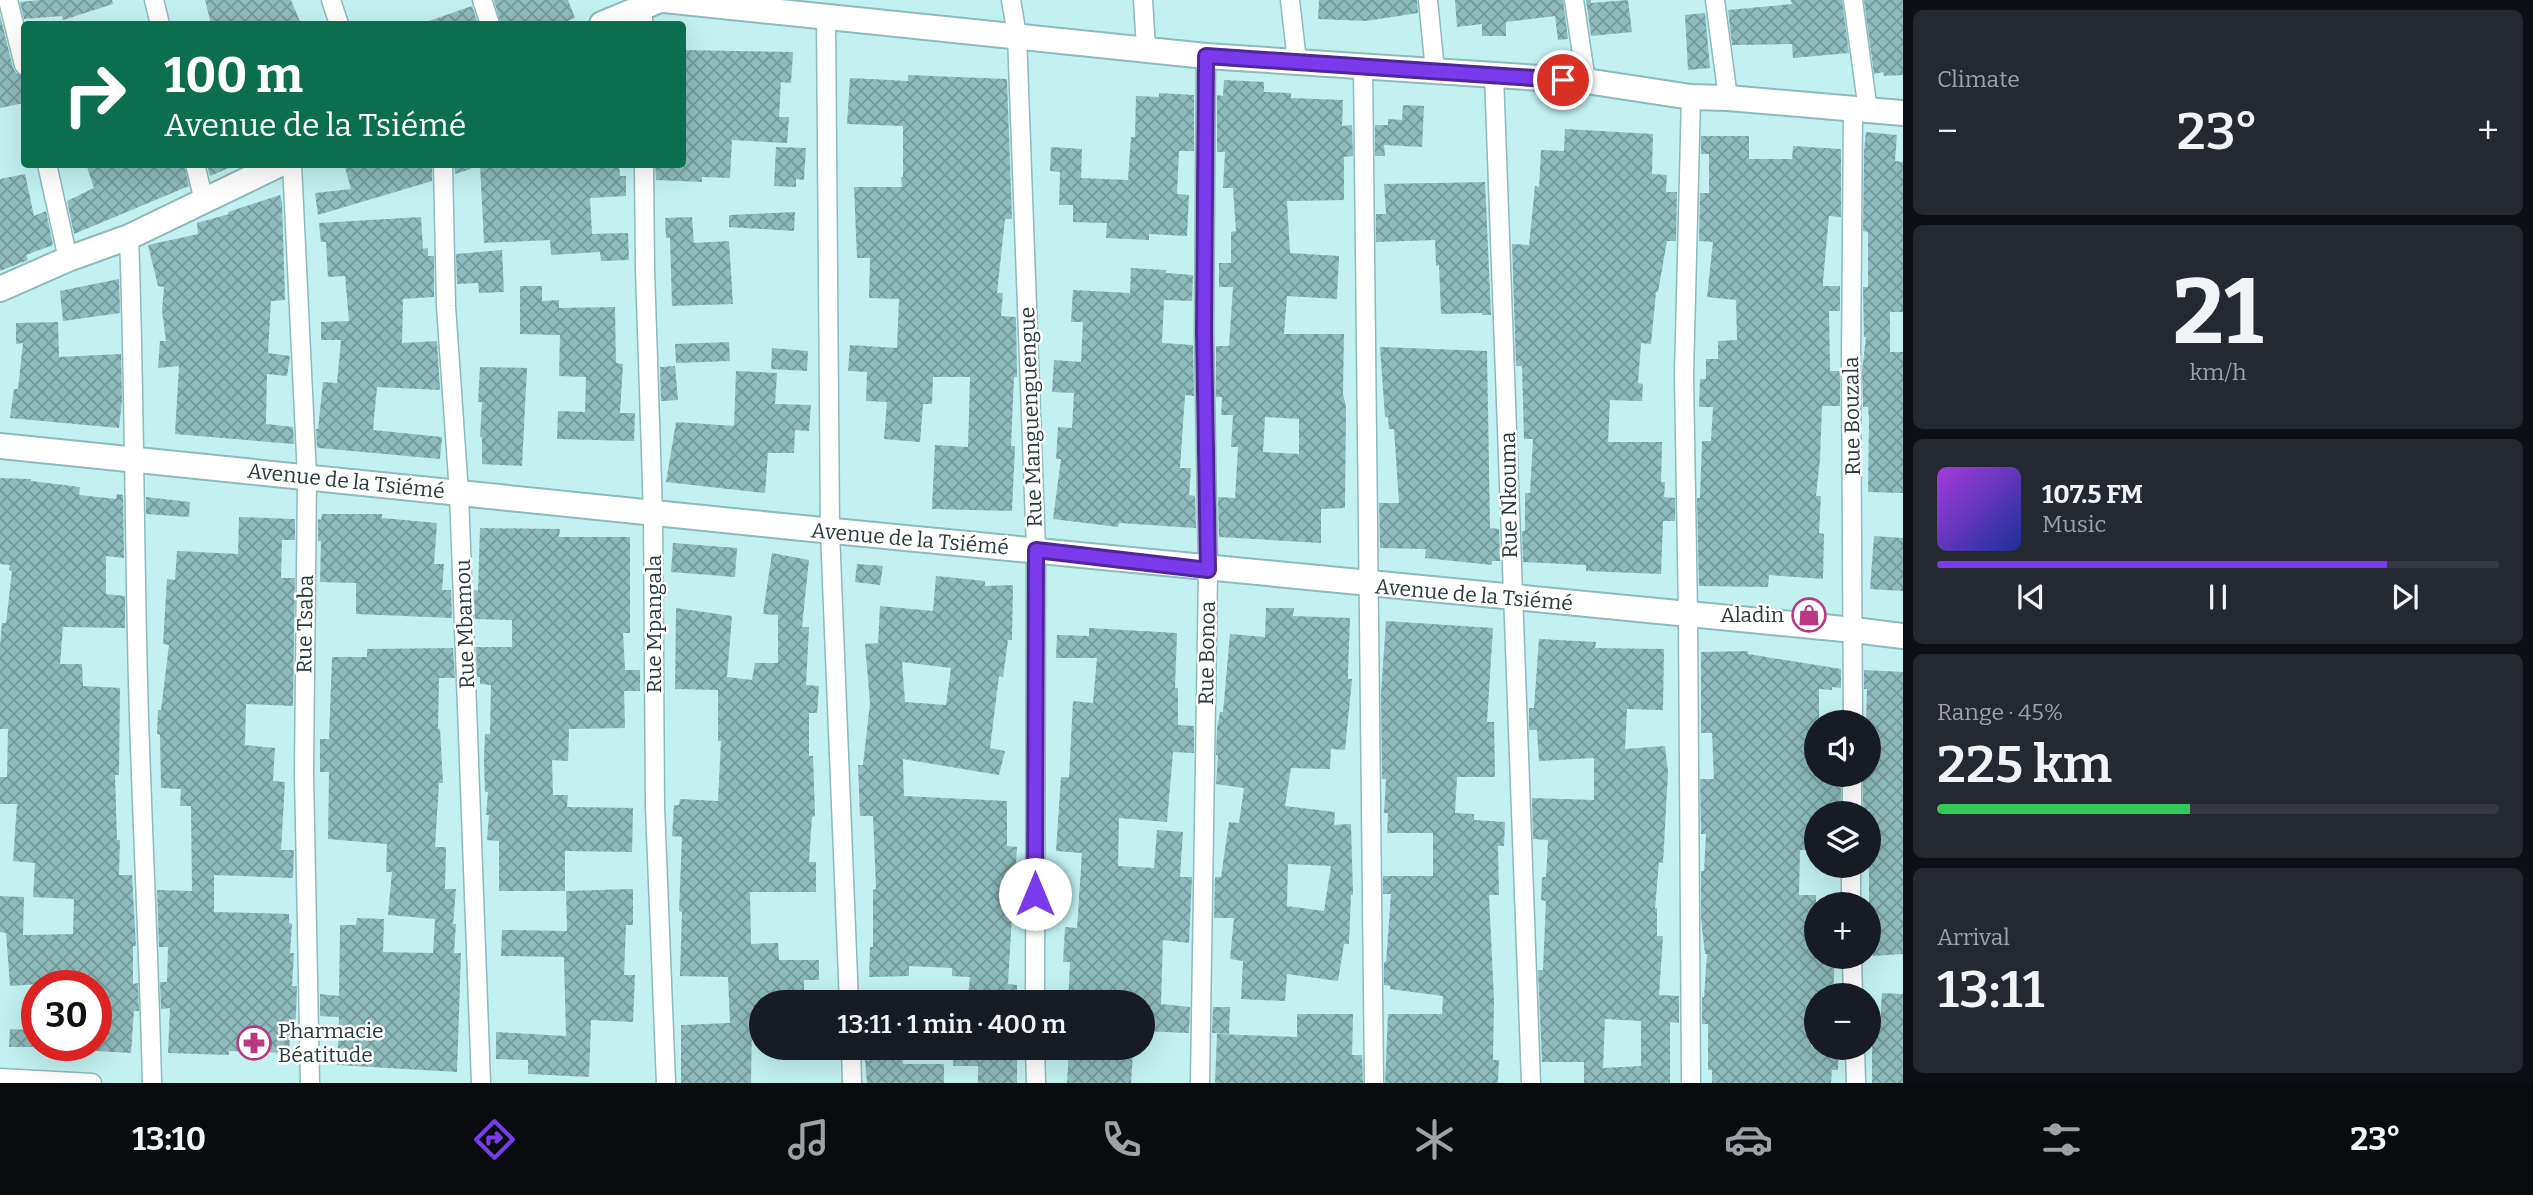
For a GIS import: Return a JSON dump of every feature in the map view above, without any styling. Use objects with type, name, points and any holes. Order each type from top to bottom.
[{"type":"main road","points":[[612,21],[653,8],[825,17],[1206,56],[1586,81],[1691,97],[1903,113]]},
{"type":"main road","points":[[0,289],[68,259],[129,237],[272,168]]},
{"type":"main road","name":"Avenue de la Tsiémé","points":[[0,446],[830,532],[1036,550],[1208,570],[1903,636]]},
{"type":"street","points":[[8,0],[21,53]]},
{"type":"street","points":[[154,0],[159,21]]},
{"type":"street","points":[[331,0],[338,21]]},
{"type":"street","points":[[482,0],[489,21]]},
{"type":"street","name":"Rue Manguenguengue","points":[[1011,0],[1017,35],[1036,550],[1035,990]]},
{"type":"street","points":[[1143,0],[1146,48]]},
{"type":"street","points":[[1290,0],[1297,61]]},
{"type":"street","points":[[1428,0],[1435,71]]},
{"type":"street","points":[[1574,0],[1586,81]]},
{"type":"street","points":[[1715,0],[1728,98]]},
{"type":"street","name":"Rue Bouzala","points":[[1853,0],[1861,110],[1851,378],[1853,710]]},
{"type":"street","points":[[825,17],[830,532],[848,990]]},
{"type":"street","name":"Rue Bonoa","points":[[1200,1083],[1208,570],[1204,331],[1206,56]]},
{"type":"street","points":[[1363,66],[1374,1083]]},
{"type":"street","name":"Rue Nkouma","points":[[1494,75],[1506,359],[1511,598],[1531,1083]]},
{"type":"street","points":[[1691,97],[1684,375],[1691,1083]]},
{"type":"street","points":[[48,168],[68,259]]},
{"type":"street","points":[[195,168],[204,201]]},
{"type":"street","name":"Rue Tsaba","points":[[292,168],[307,477],[304,773],[310,1083]]},
{"type":"street","name":"Rue Mbamou","points":[[443,168],[446,306],[459,493],[481,1083]]},
{"type":"street","name":"Rue Mpangala","points":[[644,168],[653,514],[655,807],[666,1083]]},
{"type":"street","points":[[129,237],[136,460],[139,718],[149,939],[152,1083]]},
{"type":"street","points":[[851,1060],[852,1083]]},
{"type":"street","points":[[1035,1060],[1036,1083]]},
{"type":"street","points":[[1855,1060],[1856,1083]]},
{"type":"street","points":[[0,1078],[92,1083]]},
{"type":"building","points":[[112,0],[113,4],[63,20],[62,16],[24,19],[20,2]]},
{"type":"building","points":[[205,0],[291,0],[300,21],[210,21]]},
{"type":"building","points":[[494,0],[568,0],[575,18],[568,21],[500,21]]},
{"type":"building","points":[[1319,0],[1417,0],[1418,13],[1366,21],[1318,19]]},
{"type":"building","points":[[1455,0],[1563,0],[1568,39],[1558,40],[1555,16],[1506,22],[1506,36],[1482,36],[1482,24],[1457,27]]},
{"type":"building","points":[[1586,0],[1591,0],[1591,3],[1628,0],[1632,32],[1591,36]]},
{"type":"building","points":[[1791,0],[1842,0],[1849,53],[1793,58],[1792,44],[1732,45],[1728,10],[1792,4]]},
{"type":"building","points":[[1864,0],[1903,0],[1903,75],[1884,76],[1883,72],[1874,74]]},
{"type":"building","points":[[472,6],[477,21],[429,21]]},
{"type":"building","points":[[1705,13],[1710,68],[1688,70],[1685,15]]},
{"type":"building","points":[[0,15],[13,68],[21,76],[21,104],[0,108]]},
{"type":"building","points":[[686,50],[793,52],[791,83],[781,82],[779,117],[789,117],[787,143],[732,140],[730,178],[702,177],[702,182],[656,180],[655,168],[686,168]]},
{"type":"building","points":[[908,75],[1007,79],[1012,219],[1005,219],[997,293],[1003,293],[1001,316],[1016,317],[1017,377],[1014,377],[1011,446],[1015,446],[1012,511],[932,509],[935,445],[968,447],[970,377],[933,377],[932,404],[923,404],[920,442],[884,439],[887,402],[866,401],[867,372],[848,371],[850,345],[897,348],[899,299],[869,298],[870,258],[857,258],[854,187],[902,187],[903,177],[903,126],[847,124],[850,78],[908,81]]},
{"type":"building","points":[[1224,80],[1264,82],[1264,92],[1291,93],[1291,98],[1343,100],[1342,126],[1352,125],[1353,156],[1344,157],[1344,200],[1287,201],[1290,253],[1339,256],[1337,299],[1287,296],[1284,334],[1344,334],[1345,508],[1321,509],[1321,543],[1219,537],[1218,497],[1235,498],[1238,447],[1231,447],[1233,415],[1221,415],[1222,397],[1216,397],[1216,346],[1229,346],[1233,287],[1219,287],[1219,263],[1231,263],[1231,232],[1236,231],[1233,188],[1223,188],[1225,152],[1217,152],[1217,95],[1223,96]],"holes":[[[1265,417],[1299,419],[1299,454],[1263,452]]]},
{"type":"building","points":[[1159,93],[1194,95],[1194,151],[1179,151],[1177,194],[1189,195],[1187,236],[1149,234],[1149,240],[1106,238],[1107,223],[1073,222],[1073,205],[1059,205],[1060,172],[1050,171],[1051,147],[1082,149],[1081,178],[1128,180],[1131,137],[1135,137],[1136,96],[1159,97]]},
{"type":"building","points":[[1403,105],[1424,106],[1422,147],[1384,145],[1385,156],[1375,156],[1375,125],[1388,125],[1388,119],[1402,120]]},
{"type":"building","points":[[1565,129],[1653,134],[1652,174],[1667,175],[1666,192],[1677,192],[1676,241],[1667,241],[1656,292],[1651,344],[1641,343],[1638,383],[1643,384],[1642,401],[1610,400],[1608,442],[1662,442],[1661,482],[1665,482],[1664,497],[1675,498],[1675,521],[1663,521],[1661,574],[1586,571],[1586,565],[1523,562],[1525,493],[1530,493],[1533,439],[1524,439],[1522,366],[1516,366],[1512,244],[1529,245],[1535,186],[1539,187],[1541,150],[1564,151]]},
{"type":"building","points":[[1866,132],[1897,135],[1895,161],[1903,162],[1903,312],[1890,312],[1890,352],[1903,352],[1903,493],[1868,492],[1869,419],[1868,407],[1863,407],[1862,372],[1866,337],[1863,287],[1868,287],[1868,232],[1863,231]]},
{"type":"building","points":[[1701,136],[1749,136],[1749,159],[1792,159],[1793,146],[1841,149],[1841,217],[1829,216],[1823,281],[1823,286],[1840,286],[1840,311],[1829,311],[1830,371],[1840,371],[1840,406],[1822,406],[1816,496],[1821,496],[1819,533],[1824,534],[1823,579],[1769,575],[1768,587],[1699,586],[1697,498],[1700,498],[1702,441],[1711,441],[1713,407],[1699,407],[1700,379],[1706,379],[1706,359],[1718,359],[1718,341],[1737,340],[1736,300],[1707,297],[1713,242],[1699,241],[1700,193],[1709,193],[1709,154],[1701,154]]},
{"type":"building","points":[[776,147],[806,148],[804,180],[796,179],[796,187],[774,186]]},
{"type":"building","points":[[87,168],[185,168],[189,186],[74,234],[67,201],[94,188]]},
{"type":"building","points":[[208,168],[229,168],[210,176]]},
{"type":"building","points":[[345,168],[432,168],[432,181],[318,215],[315,193],[351,189]]},
{"type":"building","points":[[454,168],[471,168],[471,169],[455,174]]},
{"type":"building","points":[[480,168],[619,168],[620,176],[626,176],[626,196],[590,198],[592,234],[628,233],[629,260],[601,261],[600,252],[551,255],[550,240],[484,243]]},
{"type":"building","points":[[25,174],[34,216],[46,211],[53,245],[26,255],[28,260],[0,271],[0,179]]},
{"type":"building","points":[[1485,182],[1491,315],[1441,314],[1435,240],[1376,242],[1376,214],[1386,214],[1384,184]]},
{"type":"building","points":[[280,195],[285,300],[271,301],[268,353],[290,356],[287,376],[267,374],[266,424],[293,427],[294,444],[175,434],[179,366],[158,368],[160,341],[166,341],[162,310],[164,287],[158,286],[148,245],[198,234],[197,223]]},
{"type":"building","points":[[795,212],[794,231],[729,227],[729,215]]},
{"type":"building","points":[[421,217],[423,249],[428,248],[428,256],[434,256],[434,297],[403,299],[402,343],[437,341],[440,390],[377,387],[373,430],[442,437],[440,459],[319,448],[316,429],[323,382],[337,383],[341,340],[321,340],[321,322],[349,321],[345,276],[328,277],[326,242],[321,242],[319,223]]},
{"type":"building","points":[[692,217],[694,243],[729,241],[733,304],[672,306],[670,238],[666,238],[665,218]]},
{"type":"building","points":[[502,250],[504,292],[479,293],[478,283],[457,284],[456,254]]},
{"type":"building","points":[[1131,268],[1193,275],[1192,301],[1164,300],[1162,343],[1193,345],[1194,396],[1185,395],[1180,468],[1191,468],[1189,495],[1195,496],[1196,528],[1119,523],[1118,527],[1053,519],[1061,459],[1056,459],[1058,427],[1072,428],[1074,393],[1052,392],[1054,360],[1081,362],[1083,322],[1071,322],[1073,290],[1130,293]]},
{"type":"building","points":[[119,279],[120,313],[63,321],[60,291]]},
{"type":"building","points":[[520,286],[542,286],[542,301],[559,300],[559,308],[615,307],[616,363],[623,364],[620,413],[635,413],[634,441],[557,439],[558,411],[585,412],[586,377],[559,376],[560,335],[520,334]]},
{"type":"building","points":[[58,322],[59,357],[121,354],[122,400],[119,428],[10,418],[14,389],[18,389],[23,343],[16,344],[16,323]]},
{"type":"building","points":[[729,342],[730,361],[676,363],[675,344]]},
{"type":"building","points":[[1380,347],[1487,351],[1490,528],[1499,529],[1500,561],[1492,561],[1492,565],[1425,558],[1426,549],[1380,548],[1379,503],[1399,503],[1394,429],[1389,429],[1388,417],[1385,417]]},
{"type":"building","points":[[772,348],[808,351],[807,371],[771,369]]},
{"type":"building","points":[[675,366],[678,400],[661,401],[660,367]]},
{"type":"building","points":[[480,367],[527,368],[522,466],[482,464],[482,402],[478,402]]},
{"type":"building","points":[[736,371],[777,373],[775,404],[811,405],[809,431],[795,430],[794,453],[768,453],[765,493],[666,482],[676,422],[734,426]]},
{"type":"building","points":[[0,478],[31,479],[80,487],[79,495],[116,499],[117,494],[123,495],[124,558],[106,556],[106,594],[125,596],[125,628],[63,627],[60,664],[82,664],[83,686],[120,688],[119,775],[115,775],[117,840],[120,840],[119,875],[132,875],[136,946],[133,946],[133,984],[138,983],[139,1011],[134,1011],[131,1053],[112,1052],[112,970],[21,970],[21,985],[10,986],[6,933],[0,932],[0,896],[24,897],[23,935],[73,934],[74,899],[33,897],[35,863],[13,861],[17,804],[0,804],[0,777],[7,777],[8,729],[0,729],[0,646],[2,623],[6,623],[12,571],[9,570],[10,565],[0,564]]},
{"type":"building","points":[[146,497],[190,502],[189,517],[146,514]]},
{"type":"building","points":[[322,514],[382,514],[382,518],[437,523],[434,564],[444,564],[442,590],[451,590],[452,618],[356,614],[356,583],[320,582],[321,541],[318,541],[318,519],[321,520]]},
{"type":"building","points":[[239,517],[295,519],[295,540],[282,540],[281,578],[295,578],[293,706],[246,704],[245,745],[275,748],[273,781],[285,782],[281,850],[294,850],[293,878],[214,875],[214,912],[289,914],[289,923],[292,924],[290,953],[294,953],[292,986],[297,986],[295,1039],[290,1039],[289,1053],[168,1053],[170,1008],[161,1009],[160,982],[167,982],[168,947],[159,947],[157,890],[192,891],[191,806],[180,806],[181,789],[161,788],[160,735],[157,734],[158,710],[161,710],[169,645],[163,644],[167,579],[175,580],[177,551],[238,554]]},
{"type":"building","points":[[480,528],[560,529],[559,537],[630,537],[630,633],[623,633],[625,670],[640,670],[640,691],[624,691],[625,728],[569,729],[568,761],[552,760],[553,795],[568,795],[567,807],[633,808],[632,852],[565,851],[565,891],[499,891],[499,841],[487,840],[489,815],[486,815],[488,792],[485,792],[484,759],[485,734],[490,734],[491,685],[480,684],[480,677],[477,677],[476,647],[512,647],[512,620],[475,619],[474,590],[478,591]]},
{"type":"building","points":[[1874,536],[1903,538],[1903,591],[1870,589]]},
{"type":"building","points":[[673,543],[737,548],[735,577],[671,572]]},
{"type":"building","points":[[772,553],[809,560],[802,627],[809,627],[806,685],[819,686],[817,713],[809,713],[809,756],[813,756],[815,816],[812,817],[809,862],[816,862],[816,892],[750,892],[751,944],[778,943],[779,960],[819,960],[819,980],[804,980],[804,990],[749,990],[751,1083],[681,1083],[681,1025],[730,1023],[728,977],[680,976],[682,837],[672,836],[674,805],[679,805],[680,799],[718,801],[721,741],[718,741],[718,690],[675,689],[676,608],[732,616],[727,677],[752,680],[755,663],[778,663],[778,615],[763,614]]},
{"type":"building","points":[[857,564],[883,566],[880,585],[855,582]]},
{"type":"building","points":[[936,576],[985,581],[985,586],[1013,585],[1012,640],[1008,640],[1003,677],[999,676],[990,748],[1005,751],[999,775],[903,759],[904,796],[1007,801],[1007,846],[1017,847],[1014,896],[1018,896],[1017,915],[1012,915],[1008,984],[1017,985],[1017,990],[968,990],[970,977],[952,976],[952,968],[909,966],[909,976],[869,977],[870,947],[873,947],[873,890],[876,889],[873,816],[860,816],[858,765],[863,765],[870,703],[865,644],[878,643],[880,606],[933,611]],"holes":[[[902,662],[951,668],[946,705],[905,702]]]},
{"type":"building","points":[[1266,608],[1294,608],[1293,616],[1350,618],[1348,679],[1352,679],[1345,750],[1331,749],[1330,769],[1291,768],[1285,806],[1335,812],[1334,825],[1351,824],[1353,895],[1349,944],[1344,944],[1338,981],[1287,974],[1285,1001],[1241,999],[1243,961],[1230,959],[1234,918],[1214,918],[1215,877],[1221,877],[1229,822],[1239,823],[1244,788],[1216,784],[1217,728],[1220,712],[1223,712],[1230,634],[1265,637]],"holes":[[[1288,864],[1331,866],[1324,911],[1287,906]]]},
{"type":"building","points":[[1386,621],[1493,628],[1487,722],[1494,722],[1495,777],[1457,777],[1455,813],[1474,814],[1474,820],[1505,822],[1504,846],[1498,846],[1499,895],[1489,895],[1494,1000],[1493,1060],[1499,1060],[1498,1083],[1385,1083],[1388,1014],[1442,1014],[1443,996],[1390,989],[1390,986],[1384,985],[1391,894],[1383,894],[1383,876],[1433,876],[1433,833],[1387,833],[1388,813],[1384,813],[1386,779],[1382,779],[1381,694]]},
{"type":"building","points":[[1089,628],[1177,633],[1175,688],[1178,688],[1178,725],[1194,726],[1194,753],[1173,752],[1167,822],[1119,818],[1118,866],[1154,868],[1157,830],[1183,832],[1180,877],[1192,877],[1189,943],[1163,940],[1161,1004],[1190,1007],[1189,1033],[1155,1032],[1155,990],[1069,990],[1070,962],[1063,962],[1065,927],[1077,928],[1082,853],[1056,851],[1061,777],[1069,777],[1073,701],[1093,703],[1097,658],[1056,658],[1057,635],[1089,636]]},
{"type":"building","points":[[1539,639],[1596,642],[1595,648],[1664,649],[1663,710],[1627,709],[1625,749],[1665,746],[1668,772],[1663,863],[1659,862],[1655,908],[1657,936],[1663,936],[1659,995],[1679,996],[1679,1023],[1670,1022],[1670,1083],[1584,1083],[1584,1062],[1542,1062],[1538,970],[1543,970],[1546,901],[1541,900],[1542,877],[1546,877],[1548,840],[1533,839],[1532,798],[1594,800],[1594,758],[1539,761],[1537,730],[1529,730],[1529,708],[1534,708]],"holes":[[[1605,1019],[1641,1021],[1641,1066],[1603,1068]]]},
{"type":"building","points":[[453,648],[455,678],[439,678],[438,729],[443,783],[439,783],[435,847],[446,847],[445,889],[456,889],[454,953],[461,953],[457,1072],[337,1065],[339,1017],[320,1016],[320,994],[339,996],[340,925],[356,925],[357,918],[384,919],[383,952],[433,953],[435,919],[388,915],[392,872],[386,872],[387,844],[328,839],[329,772],[320,772],[320,739],[329,739],[332,657],[367,657],[367,649]]},
{"type":"building","points":[[1748,651],[1748,654],[1841,669],[1841,688],[1819,689],[1819,710],[1804,710],[1804,787],[1841,787],[1841,801],[1804,801],[1804,850],[1800,850],[1799,895],[1804,895],[1804,969],[1834,969],[1834,983],[1804,983],[1804,1060],[1838,1060],[1838,1070],[1832,1070],[1831,1083],[1712,1083],[1712,1070],[1708,1070],[1708,1024],[1702,1024],[1707,954],[1701,918],[1701,871],[1704,871],[1706,834],[1701,834],[1700,779],[1714,779],[1712,733],[1701,733],[1701,652]]},
{"type":"building","points":[[1864,670],[1903,672],[1903,954],[1881,955],[1881,892],[1869,892],[1869,878],[1881,878],[1881,801],[1863,801],[1863,787],[1881,787],[1881,710],[1866,710],[1867,689],[1864,689]]},
{"type":"building","points":[[633,889],[633,925],[626,925],[624,975],[635,975],[633,1022],[591,1020],[589,1077],[528,1074],[528,1060],[496,1059],[496,1032],[566,1036],[564,957],[501,956],[502,930],[567,931],[566,891]]},
{"type":"building","points":[[1882,993],[1903,994],[1903,1083],[1872,1083],[1872,1060],[1881,1060]]},
{"type":"building","points":[[1213,1007],[1230,1007],[1229,1034],[1212,1033]]},
{"type":"building","points":[[1297,1014],[1353,1014],[1352,1055],[1362,1055],[1363,1083],[1215,1083],[1217,1034],[1297,1037]]},
{"type":"building","points":[[10,1029],[21,1029],[21,1047],[9,1047]]},
{"type":"building","points":[[865,1060],[944,1064],[944,1083],[867,1083]]},
{"type":"building","points":[[953,1060],[1017,1060],[1017,1083],[978,1083],[978,1066],[953,1066]]},
{"type":"building","points":[[1068,1060],[1132,1060],[1131,1083],[1067,1083]]},
{"type":"place","name":"Aladin","points":[[1809,615]]},
{"type":"place","name":"Pharmacie Béatitude","points":[[254,1043]]},
{"type":"route","points":[[1035,894],[1036,550],[1208,570],[1204,331],[1206,56],[1563,80]]}]
